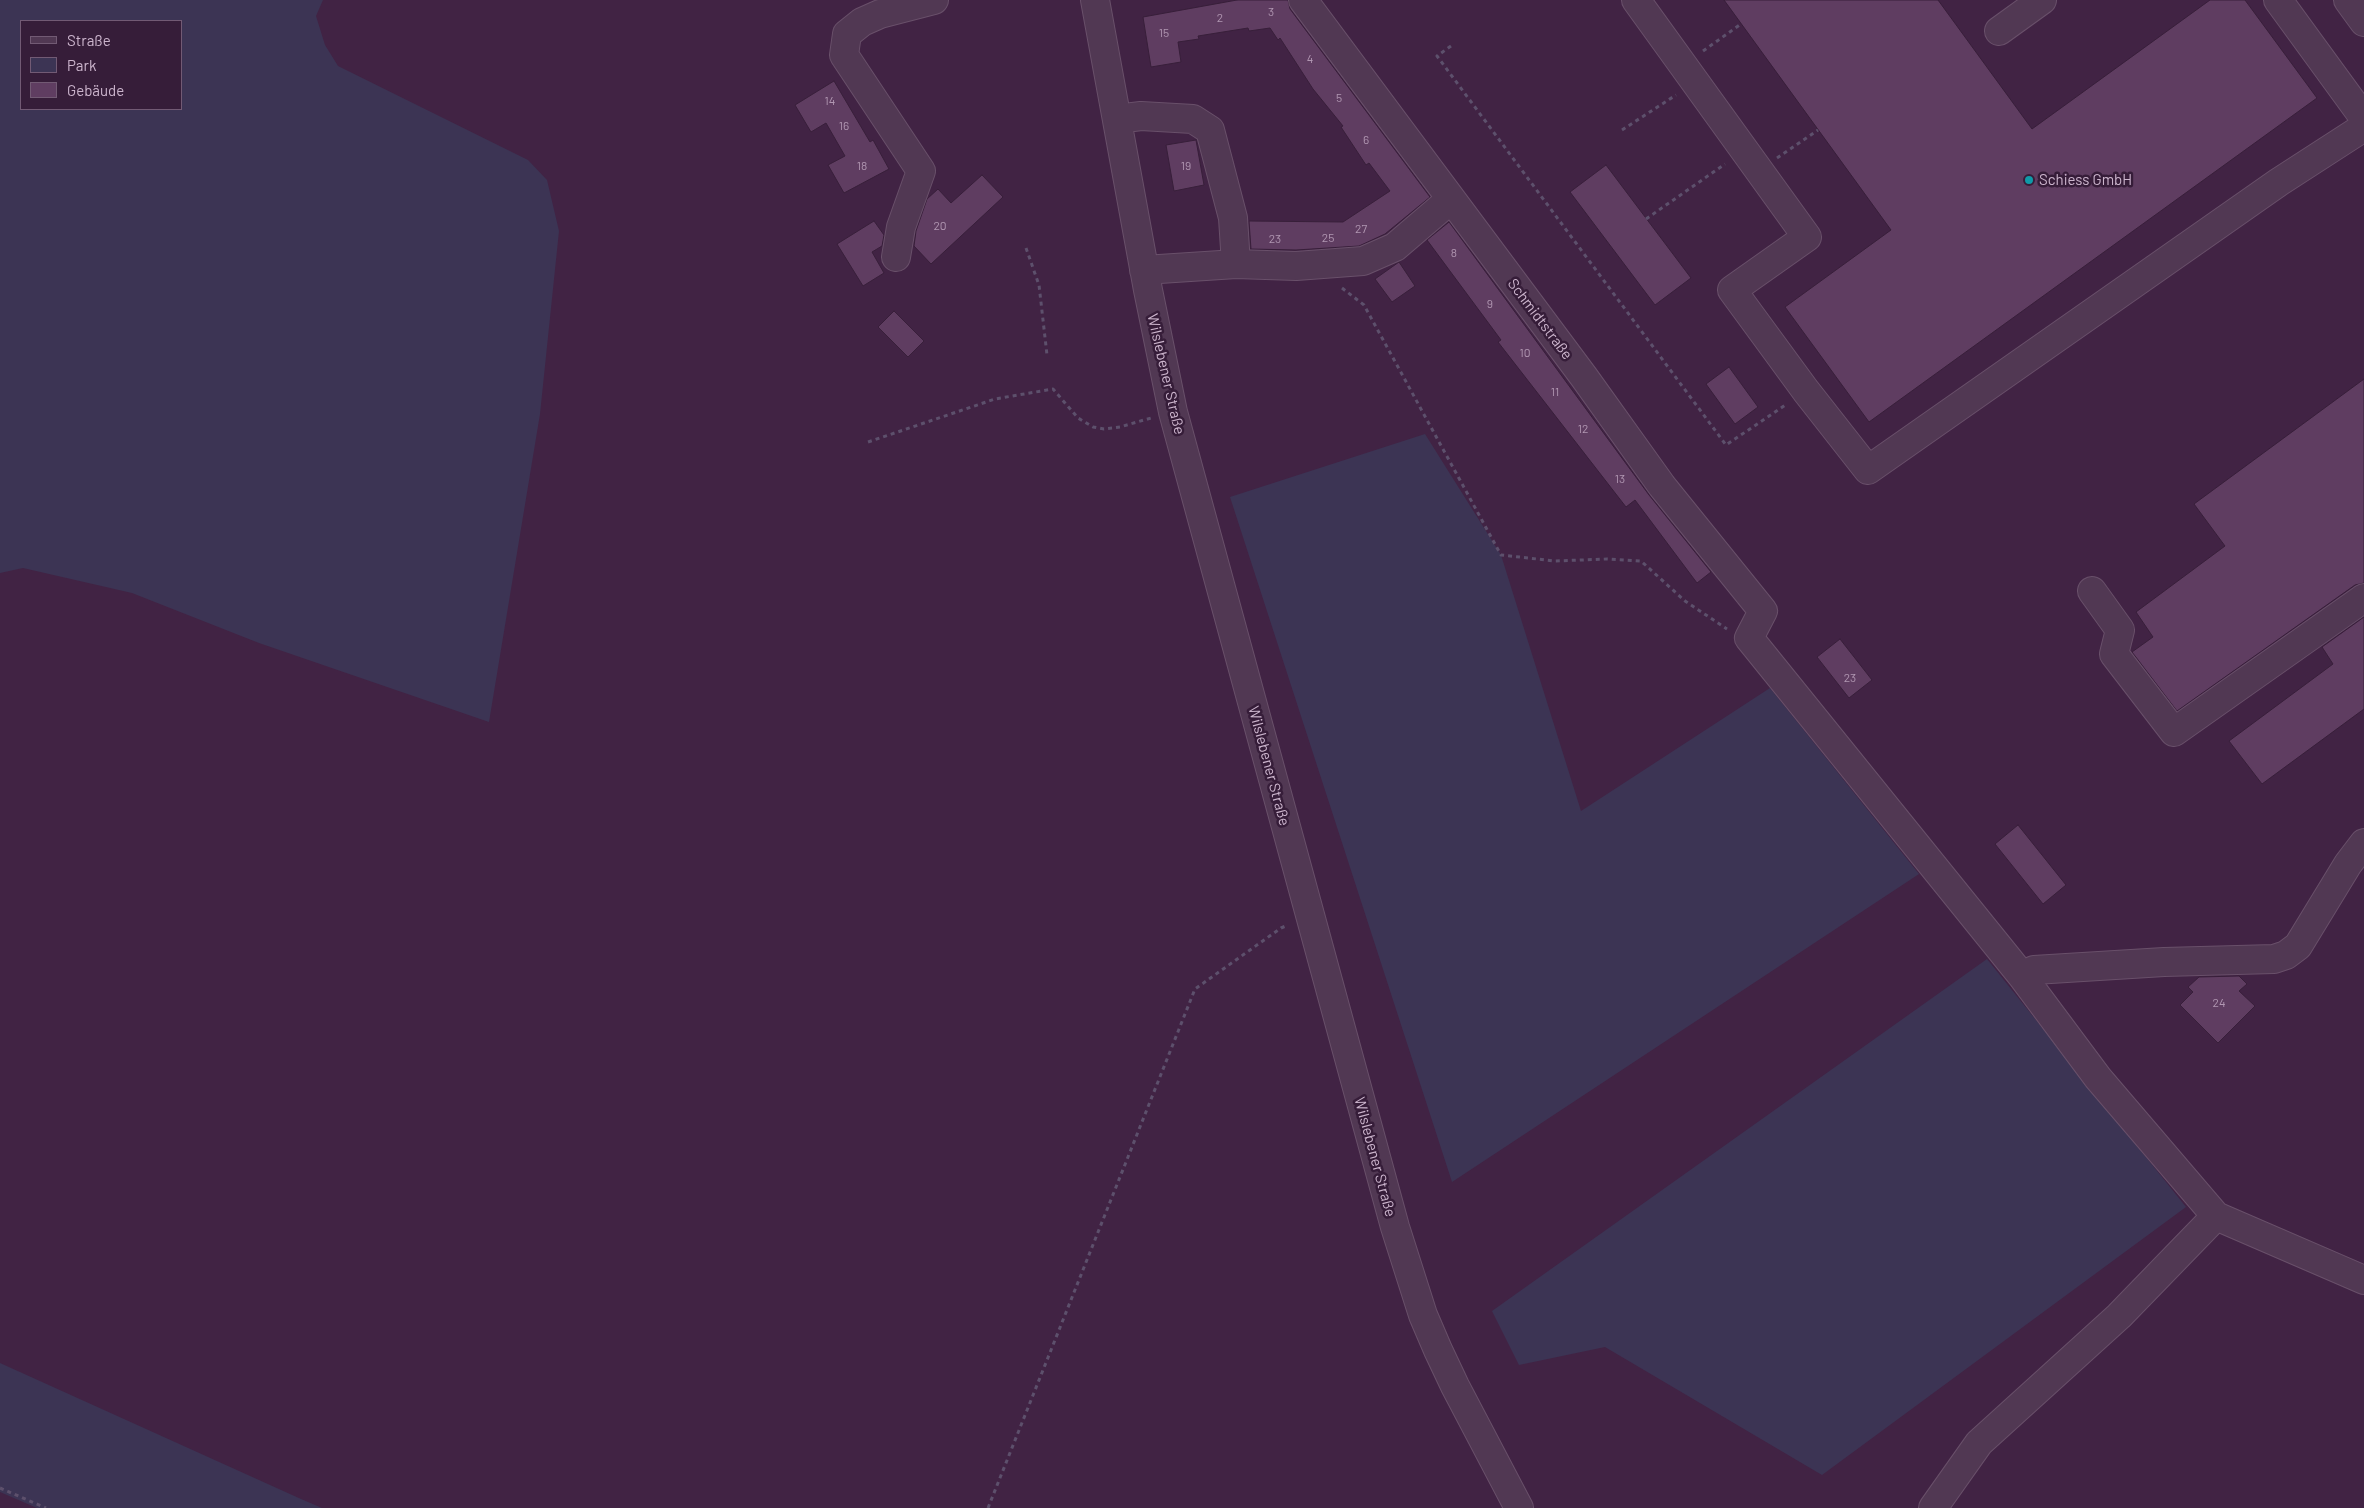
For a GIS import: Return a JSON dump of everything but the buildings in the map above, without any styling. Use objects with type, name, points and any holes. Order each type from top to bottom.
[{"type":"street","points":[[896,257],[902,227],[921,171],[844,55],[847,34],[862,22],[880,14],[934,0]]},
{"type":"street","name":"Wilslebener Straße","points":[[1095,0],[1146,280],[1173,412],[1394,1227],[1423,1315],[1455,1386],[1519,1508]]},
{"type":"street","name":"Schmidtstraße","points":[[1303,0],[1450,200],[1584,377],[1662,486],[1762,611],[1748,638]]},
{"type":"street","points":[[1636,0],[1806,237],[1732,290],[1806,391],[1868,470],[2279,182],[2364,127]]},
{"type":"street","points":[[1998,30],[2042,0]]},
{"type":"street","points":[[2278,0],[2364,118]]},
{"type":"street","points":[[2348,0],[2364,22]]},
{"type":"street","points":[[1117,119],[1141,116],[1193,119],[1210,130],[1233,218],[1236,264]]},
{"type":"street","points":[[1146,280],[1236,264],[1296,266],[1363,261],[1395,247],[1450,200]]},
{"type":"street","points":[[2092,591],[2120,630],[2114,654],[2174,732],[2364,598]]},
{"type":"street","points":[[1748,638],[2022,976],[2098,1078],[2216,1216],[2364,1280]]},
{"type":"street","points":[[2022,976],[2034,970],[2164,962],[2274,959],[2286,955],[2298,946],[2348,864],[2364,844]]},
{"type":"street","points":[[1933,1508],[1979,1443],[2119,1316],[2216,1216]]},
{"type":"path","points":[[1622,130],[1689,74],[1741,24]]},
{"type":"path","points":[[1451,46],[1437,56],[1726,445],[1806,391]]},
{"type":"path","points":[[1646,218],[1752,161],[1818,130]]},
{"type":"path","points":[[1026,248],[1039,285],[1047,355]]},
{"type":"path","points":[[1338,284],[1364,305],[1501,555],[1555,561],[1607,559],[1641,561],[1685,601],[1725,628],[1748,638]]},
{"type":"path","points":[[868,442],[995,399],[1053,389],[1078,418],[1093,427],[1120,427],[1173,412]]},
{"type":"path","points":[[988,1508],[1195,989],[1281,928],[1310,918]]},
{"type":"path","points":[[0,1488],[46,1508]]},
{"type":"green space","points":[[0,0],[323,0],[316,16],[325,45],[338,66],[528,160],[547,180],[559,231],[540,414],[489,722],[259,643],[132,593],[23,568],[0,573]]},
{"type":"green space","points":[[1425,434],[1501,555],[1581,811],[1770,688],[1919,874],[1452,1182],[1230,497]]},
{"type":"green space","points":[[1987,959],[2186,1207],[1822,1475],[1605,1347],[1519,1365],[1492,1311]]},
{"type":"green space","points":[[0,1363],[322,1508],[37,1508],[0,1492]]},
{"type":"place","name":"Schiess GmbH","points":[[2029,180]]}]
